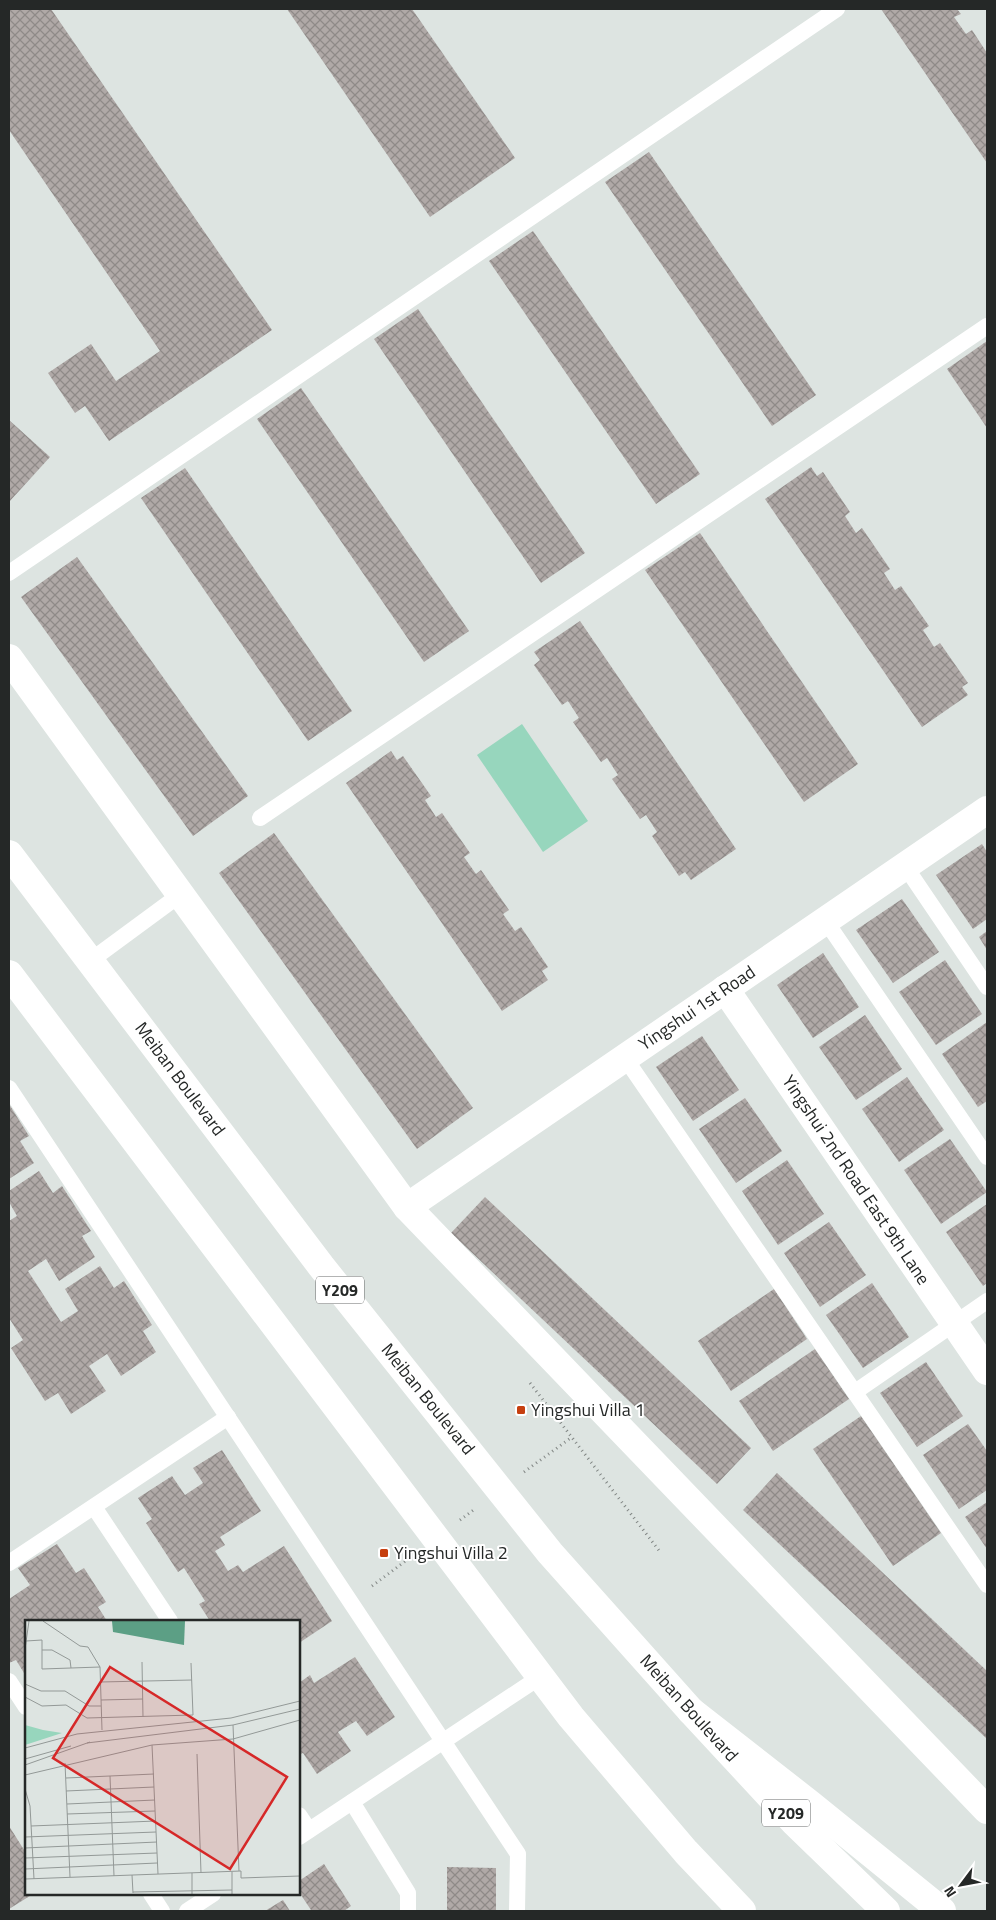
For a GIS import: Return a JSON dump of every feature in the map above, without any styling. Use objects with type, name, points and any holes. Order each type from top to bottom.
[{"type":"main road","points":[[9,658],[408,1207],[983,1801]]},
{"type":"main road","name":"Yingshui 1st Road","points":[[408,1207],[904,866],[986,812]]},
{"type":"main road","name":"Meiban Boulevard","points":[[9,854],[321,1266],[544,1545],[691,1711],[795,1823],[886,1911]]},
{"type":"main road","points":[[9,974],[571,1717],[686,1852],[742,1911]]},
{"type":"main road","name":"Yingshui 2nd Road East 9th Lane","points":[[725,989],[987,1371]]},
{"type":"main road","points":[[691,1711],[942,1911]]},
{"type":"lane","points":[[9,573],[837,9]]},
{"type":"lane","points":[[260,818],[987,326]]},
{"type":"lane","points":[[904,866],[987,987]]},
{"type":"lane","points":[[90,961],[181,894]]},
{"type":"lane","points":[[825,920],[987,1157]]},
{"type":"lane","points":[[625,1058],[987,1585]]},
{"type":"lane","points":[[9,1088],[518,1854],[517,1911]]},
{"type":"lane","points":[[855,1392],[987,1301]]},
{"type":"lane","points":[[9,1563],[228,1418]]},
{"type":"lane","points":[[94,1507],[169,1620]]},
{"type":"lane","points":[[300,1820],[304,1834],[540,1677]]},
{"type":"lane","points":[[9,1681],[25,1705]]},
{"type":"lane","points":[[352,1802],[408,1893],[408,1911]]},
{"type":"lane","points":[[151,1895],[162,1911]]},
{"type":"lane","points":[[187,1911],[211,1895]]},
{"type":"path","points":[[525,1377],[661,1553]]},
{"type":"path","points":[[518,1477],[572,1436]]},
{"type":"path","points":[[456,1523],[479,1506]]},
{"type":"path","points":[[371,1586],[418,1552]]},
{"type":"green space","points":[[522,724],[588,821],[543,852],[477,755]]},
{"type":"building","points":[[9,9],[51,9],[272,330],[109,441],[85,406],[75,413],[48,373],[91,344],[116,381],[160,351],[9,130]]},
{"type":"building","points":[[287,9],[412,9],[515,158],[430,217]]},
{"type":"building","points":[[881,9],[957,9],[961,14],[954,17],[966,34],[972,30],[987,53],[987,163]]},
{"type":"building","points":[[649,152],[816,395],[772,426],[605,182]]},
{"type":"building","points":[[533,231],[700,474],[656,504],[489,261]]},
{"type":"building","points":[[418,309],[585,553],[541,583],[374,339]]},
{"type":"building","points":[[987,341],[987,428],[947,369]]},
{"type":"building","points":[[301,388],[469,631],[424,662],[257,419]]},
{"type":"building","points":[[9,420],[50,457],[9,502]]},
{"type":"building","points":[[811,467],[817,476],[823,472],[850,512],[845,516],[856,533],[862,528],[890,569],[884,573],[895,590],[901,586],[929,626],[923,630],[934,647],[940,643],[968,683],[962,687],[968,695],[922,727],[765,499]]},
{"type":"building","points":[[185,468],[352,711],[308,741],[141,498]]},
{"type":"building","points":[[700,533],[858,764],[804,802],[645,570]]},
{"type":"building","points":[[77,557],[248,796],[193,836],[21,597]]},
{"type":"building","points":[[580,621],[736,849],[691,880],[685,872],[679,876],[652,836],[657,832],[646,815],[640,819],[612,779],[618,775],[607,758],[601,762],[573,722],[579,718],[568,701],[562,705],[534,665],[540,660],[534,652]]},
{"type":"building","points":[[391,751],[397,760],[403,756],[431,796],[425,800],[436,817],[442,813],[470,853],[464,857],[476,874],[481,870],[509,910],[503,914],[515,931],[521,927],[548,967],[542,971],[548,980],[502,1011],[346,783]]},
{"type":"building","points":[[274,833],[473,1108],[417,1149],[219,873]]},
{"type":"building","points":[[982,844],[987,852],[987,919],[973,929],[936,875]]},
{"type":"building","points":[[902,899],[939,952],[893,983],[856,930]]},
{"type":"building","points":[[987,931],[987,950],[979,937]]},
{"type":"building","points":[[823,953],[859,1007],[813,1038],[777,985]]},
{"type":"building","points":[[945,960],[982,1014],[936,1045],[899,992]]},
{"type":"building","points":[[865,1015],[902,1069],[856,1100],[819,1047]]},
{"type":"building","points":[[987,1022],[987,1101],[978,1107],[942,1054]]},
{"type":"building","points":[[702,1036],[739,1090],[693,1121],[656,1067]]},
{"type":"building","points":[[907,1077],[944,1130],[899,1162],[862,1109]]},
{"type":"building","points":[[745,1098],[782,1151],[736,1183],[699,1129]]},
{"type":"building","points":[[9,1104],[29,1136],[20,1141],[34,1163],[9,1179]]},
{"type":"building","points":[[950,1139],[987,1192],[941,1224],[904,1170]]},
{"type":"building","points":[[787,1160],[824,1214],[778,1245],[742,1191]]},
{"type":"building","points":[[39,1171],[53,1193],[62,1186],[91,1231],[82,1236],[95,1257],[59,1281],[46,1259],[28,1271],[61,1322],[78,1311],[65,1289],[100,1266],[114,1288],[124,1281],[152,1325],[143,1331],[156,1352],[121,1376],[107,1354],[89,1366],[106,1391],[71,1414],[58,1393],[45,1401],[11,1348],[23,1340],[9,1318],[9,1221],[17,1216],[9,1202],[9,1191]]},
{"type":"building","points":[[485,1197],[751,1448],[717,1484],[451,1233]]},
{"type":"building","points":[[987,1204],[987,1283],[983,1286],[946,1232]]},
{"type":"building","points":[[829,1222],[866,1275],[820,1307],[784,1253]]},
{"type":"building","points":[[872,1283],[909,1337],[863,1368],[826,1315]]},
{"type":"building","points":[[774,1289],[807,1339],[731,1391],[698,1341]]},
{"type":"building","points":[[815,1349],[849,1399],[773,1451],[739,1401]]},
{"type":"building","points":[[926,1362],[963,1416],[917,1447],[880,1393]]},
{"type":"building","points":[[861,1416],[941,1533],[893,1566],[813,1449]]},
{"type":"building","points":[[968,1424],[987,1451],[987,1490],[959,1509],[923,1455]]},
{"type":"building","points":[[222,1450],[261,1511],[220,1537],[225,1545],[215,1551],[228,1571],[238,1565],[243,1572],[284,1546],[332,1621],[300,1642],[300,1620],[209,1620],[199,1604],[205,1601],[184,1568],[178,1572],[146,1523],[152,1519],[138,1498],[172,1476],[185,1495],[203,1483],[193,1468]]},
{"type":"building","points":[[777,1473],[987,1671],[987,1739],[743,1510]]},
{"type":"building","points":[[987,1502],[987,1549],[965,1517]]},
{"type":"building","points":[[57,1544],[76,1573],[84,1568],[106,1602],[98,1607],[106,1620],[25,1620],[24,1673],[16,1660],[9,1663],[9,1599],[30,1585],[18,1568]]},
{"type":"building","points":[[355,1657],[395,1717],[367,1736],[356,1721],[338,1732],[351,1751],[317,1774],[303,1753],[300,1754],[300,1682],[310,1675],[314,1683]]},
{"type":"building","points":[[9,1826],[25,1851],[25,1895],[31,1895],[9,1909]]},
{"type":"building","points":[[324,1864],[351,1906],[344,1911],[308,1911],[311,1910],[300,1894],[300,1880]]},
{"type":"building","points":[[447,1867],[496,1868],[496,1911],[447,1911]]},
{"type":"building","points":[[283,1900],[290,1911],[265,1911]]},
{"type":"place","name":"Yingshui Villa 1","points":[[521,1410]]},
{"type":"place","name":"Yingshui Villa 2","points":[[384,1553]]}]
